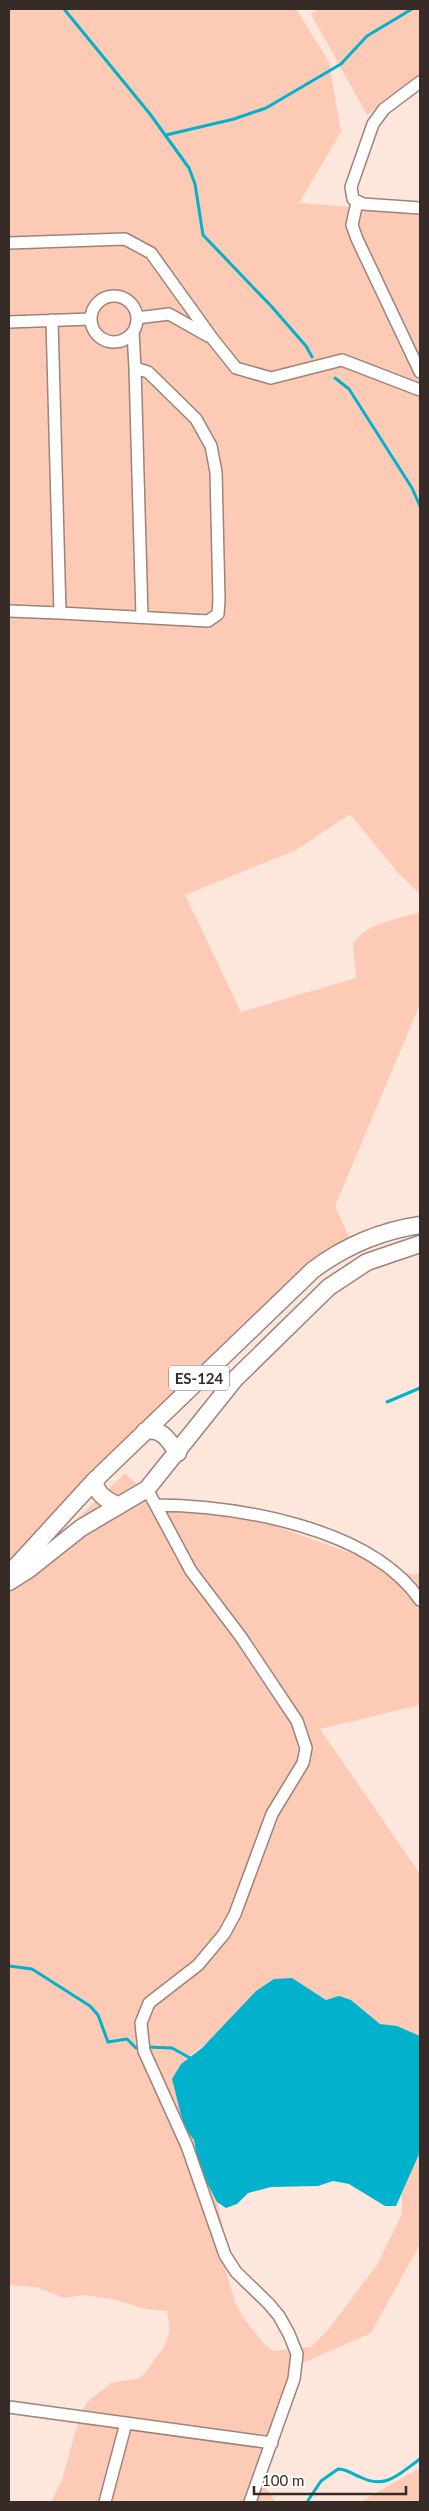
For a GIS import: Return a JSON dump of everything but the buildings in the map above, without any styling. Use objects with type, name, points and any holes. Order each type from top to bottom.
[{"type":"main road","name":"ES-124","points":[[9,1574],[95,1480],[281,1299],[325,1261],[375,1235],[420,1225]]},
{"type":"main road","name":"ES-124","points":[[9,1582],[28,1570],[81,1528],[147,1489],[178,1453],[235,1379],[322,1293],[341,1277],[367,1262],[420,1244]]},
{"type":"main road","points":[[145,1431],[156,1430],[161,1432],[178,1453]]},
{"type":"main road","points":[[95,1480],[96,1488],[103,1497],[119,1506]]},
{"type":"street","points":[[420,82],[384,109],[373,124],[351,187],[353,198],[356,202],[352,225],[357,239],[420,372]]},
{"type":"street","points":[[356,202],[420,208]]},
{"type":"street","points":[[9,243],[125,239],[151,253],[236,368],[272,378],[342,360],[420,390]]},
{"type":"street","points":[[133,332],[122,340],[108,341],[96,333],[91,319],[95,306],[100,300],[121,296],[133,305],[137,318],[133,332],[142,617]]},
{"type":"street","points":[[137,318],[169,314],[212,338]]},
{"type":"street","points":[[9,322],[91,319]]},
{"type":"street","points":[[52,320],[60,613]]},
{"type":"street","points":[[9,611],[208,621],[218,614],[216,491],[211,446],[196,420],[148,372],[135,368]]},
{"type":"street","points":[[147,1489],[191,1571],[241,1637],[297,1721],[306,1748],[303,1764],[272,1814],[235,1914],[224,1934],[198,1965],[149,2002],[141,2023],[144,2051],[187,2146],[225,2255],[236,2272],[279,2316],[295,2347],[297,2362],[294,2379],[250,2502]]},
{"type":"street","points":[[156,1505],[234,1511],[315,1530],[352,1545],[384,1562],[408,1584],[420,1600]]},
{"type":"street","points":[[9,2407],[272,2443]]},
{"type":"street","points":[[105,2502],[126,2423]]},
{"type":"shaded area","points":[[9,9],[296,9],[329,62],[341,132],[299,203],[420,212],[420,894],[398,873],[350,814],[296,850],[185,895],[241,1012],[356,978],[353,943],[359,936],[375,926],[420,912],[420,1004],[335,1206],[351,1241],[9,1559]]},
{"type":"shaded area","points":[[319,9],[420,9],[420,75],[367,115],[311,14]]},
{"type":"shaded area","points":[[125,1473],[147,1494],[157,1498],[234,1511],[397,1570],[415,1575],[420,1572],[420,1705],[320,1729],[420,1874],[420,2036],[397,2026],[380,2024],[351,2000],[326,2000],[292,1978],[192,2054],[181,2064],[173,2079],[186,2130],[194,2140],[197,2159],[217,2201],[224,2233],[223,2262],[236,2305],[245,2320],[266,2346],[274,2351],[311,2347],[328,2330],[377,2265],[402,2214],[402,2193],[420,2152],[420,2244],[371,2333],[296,2366],[256,2474],[276,2502],[51,2502],[62,2480],[79,2419],[87,2402],[111,2383],[141,2378],[164,2347],[170,2331],[167,2311],[145,2309],[112,2299],[84,2295],[64,2298],[36,2287],[9,2285],[9,1584]]},
{"type":"shaded area","points":[[420,2468],[420,2502],[360,2502]]},
{"type":"water","points":[[292,1978],[326,2000],[339,1996],[351,2000],[380,2024],[397,2026],[420,2036],[420,2152],[396,2206],[385,2206],[349,2184],[333,2181],[318,2186],[271,2187],[248,2193],[237,2204],[226,2208],[217,2202],[206,2181],[197,2159],[194,2140],[186,2130],[182,2119],[172,2079],[181,2064],[202,2048],[256,1991],[274,1979]]},
{"type":"waterway","points":[[64,9],[150,114],[189,168],[195,184],[203,235],[272,307],[306,346],[312,357]]},
{"type":"waterway","points":[[166,135],[234,119],[266,108],[341,64],[367,36],[412,9]]},
{"type":"waterway","points":[[335,378],[349,389],[412,488],[420,506]]},
{"type":"waterway","points":[[387,1402],[420,1388]]},
{"type":"waterway","points":[[9,1966],[32,1969],[90,2006],[98,2015],[108,2042],[127,2039],[136,2048],[140,2047]]},
{"type":"waterway","points":[[147,2047],[172,2048],[192,2059]]},
{"type":"waterway","points":[[307,2502],[321,2481],[338,2469],[369,2481],[377,2482],[399,2475],[420,2459]]}]
